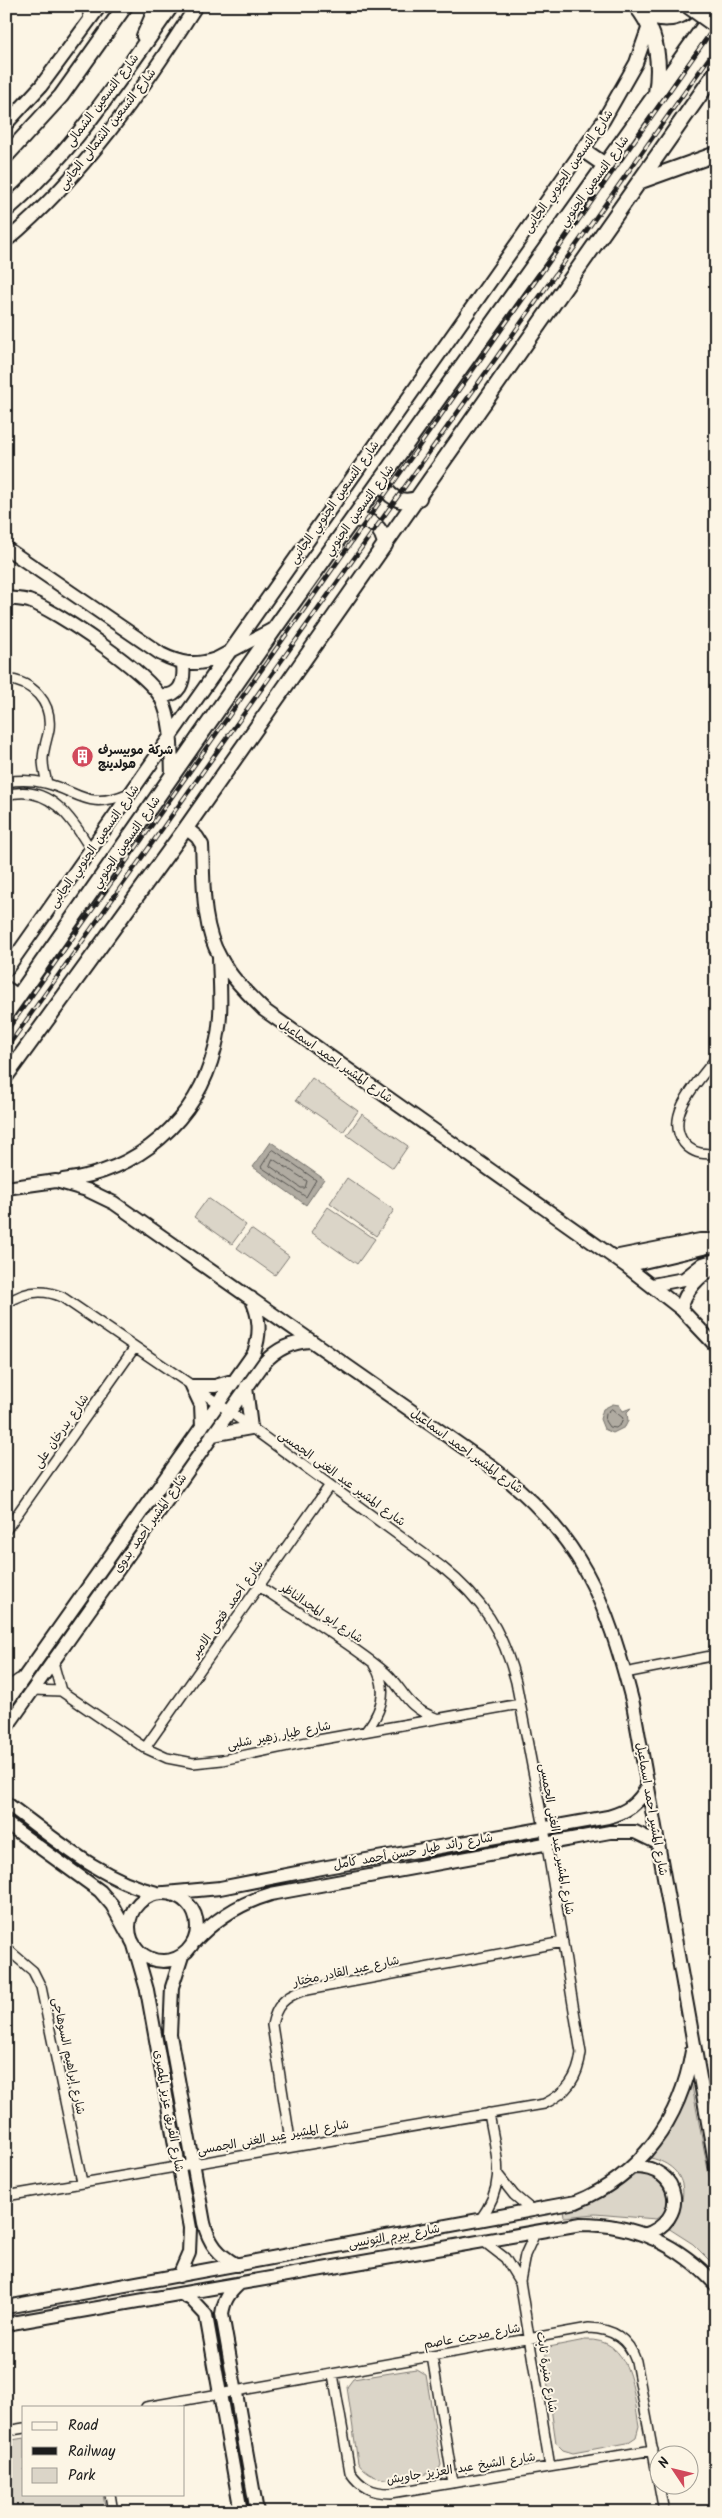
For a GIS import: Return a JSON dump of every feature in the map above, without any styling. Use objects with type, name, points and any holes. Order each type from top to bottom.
[{"type":"main road","points":[[6,156],[60,96],[124,6]]},
{"type":"main road","points":[[110,27],[136,6]]},
{"type":"main road","points":[[139,51],[149,21],[157,6]]},
{"type":"main road","name":"شارع التسعين الشمالى","points":[[6,210],[55,161],[93,116],[171,6]]},
{"type":"main road","points":[[688,6],[716,26]]},
{"type":"main road","points":[[639,9],[653,17],[666,19],[680,16],[692,6]]},
{"type":"main road","points":[[710,6],[716,10]]},
{"type":"main road","points":[[639,9],[649,26],[658,58],[656,95]]},
{"type":"main road","name":"شارع التسعين الجنوبي","points":[[6,1014],[12,993],[172,777],[275,628],[716,10]]},
{"type":"main road","points":[[6,1076],[186,828],[716,72]]},
{"type":"main road","points":[[583,150],[605,165]]},
{"type":"main road","points":[[640,180],[716,154]]},
{"type":"main road","points":[[381,479],[384,488],[391,496],[400,500],[410,501],[419,498]]},
{"type":"main road","points":[[352,520],[362,519],[371,522],[379,528],[384,536],[385,546]]},
{"type":"street","points":[[87,6],[89,22]]},
{"type":"street","points":[[6,124],[41,86],[100,6]]},
{"type":"street","name":"شارع التسعين الشمالى الجانبى","points":[[6,241],[50,200],[93,151],[138,92],[196,6]]},
{"type":"street","name":"شارع التسعين الجنوبي الجانبى","points":[[6,970],[603,122],[636,63],[649,26]]},
{"type":"street","points":[[6,548],[161,654],[183,664],[206,663],[229,654],[275,628]]},
{"type":"street","points":[[6,598],[29,601],[61,618],[146,679],[159,695],[166,712],[171,736],[172,777]]},
{"type":"street","points":[[159,695],[167,696],[180,688],[184,681],[183,664]]},
{"type":"street","points":[[6,679],[29,687],[39,695],[47,708],[49,729],[43,760],[47,783]]},
{"type":"street","points":[[6,782],[29,781],[47,783],[81,798],[94,800],[113,798],[132,792]]},
{"type":"street","points":[[6,795],[29,793],[44,797],[58,805],[70,816],[91,850]]},
{"type":"street","name":"شارع المشير احمد اسماعيل","points":[[186,828],[202,844],[206,910],[219,957],[239,985],[264,1010],[614,1257],[681,1309],[716,1346]]},
{"type":"street","points":[[56,1181],[88,1176],[118,1167],[138,1156],[173,1127],[191,1104],[209,1069],[215,1048],[219,1025],[219,957]]},
{"type":"street","points":[[220,986],[229,982],[239,985]]},
{"type":"street","points":[[716,1058],[683,1104],[678,1114],[677,1126],[680,1137],[687,1146],[697,1152],[716,1153]]},
{"type":"street","points":[[87,1190],[84,1183],[88,1176]]},
{"type":"street","name":"شارع المشير احمد اسماعيل","points":[[6,1188],[56,1181],[87,1190],[128,1213],[493,1468],[520,1488],[544,1511],[566,1537],[600,1595],[618,1646],[633,1704],[716,2167]]},
{"type":"street","points":[[626,1266],[716,1240]]},
{"type":"street","points":[[701,1245],[710,1266]]},
{"type":"street","points":[[614,1257],[701,1245],[716,1245]]},
{"type":"street","points":[[652,1286],[684,1279],[710,1266]]},
{"type":"street","points":[[681,1309],[689,1290],[710,1266]]},
{"type":"street","name":"شارع المشير عبد الغنى الجمسى","points":[[6,1304],[18,1296],[30,1292],[54,1293],[224,1408],[465,1585],[484,1608],[497,1629],[510,1659],[520,1704],[544,1828],[581,2053],[574,2079],[561,2094],[544,2104],[6,2196]]},
{"type":"street","name":"شارع المشير أحمد بدوى","points":[[6,1703],[241,1383],[258,1342],[259,1319],[251,1298]]},
{"type":"street","name":"شارع المشير أحمد بدوى","points":[[241,1383],[280,1348],[295,1343],[311,1341]]},
{"type":"street","name":"شارع بدرخان على","points":[[6,1530],[135,1347]]},
{"type":"street","points":[[241,1383],[251,1428],[207,1431],[201,1406],[192,1386],[241,1383]]},
{"type":"street","name":"شارع المشير أحمد بدوى","points":[[6,1728],[53,1662],[207,1431]]},
{"type":"street","name":"شارع أحمد فتحى الامير","points":[[145,1748],[330,1486]]},
{"type":"street","name":"شارع ابو المجدالناظر","points":[[259,1586],[372,1661],[393,1680],[410,1704],[422,1713],[436,1718]]},
{"type":"street","points":[[625,1673],[716,1655]]},
{"type":"street","points":[[366,1731],[380,1709],[383,1697],[378,1672],[372,1661]]},
{"type":"street","points":[[33,1690],[62,1691],[53,1662]]},
{"type":"street","points":[[6,1688],[30,1669]]},
{"type":"street","name":"شارع طيار زهير شلبى","points":[[62,1691],[145,1748],[180,1762],[206,1763],[366,1731],[520,1704]]},
{"type":"street","name":"شارع رائد طيار حسن أحمد كامل","points":[[161,1893],[220,1888],[621,1814],[642,1798],[648,1786]]},
{"type":"street","points":[[6,1802],[109,1876],[132,1887],[176,1896],[192,1910],[196,1920],[194,1942],[182,1956],[161,1962],[146,1957],[132,1941],[128,1925],[131,1914],[137,1904],[146,1897],[161,1893]]},
{"type":"street","name":"شارع الفريق عزيز المصرى","points":[[6,1822],[100,1891],[112,1905],[132,1941],[147,1990],[191,2241],[189,2253],[178,2276]]},
{"type":"street","name":"شارع رائد طيار حسن أحمد كامل","points":[[194,1942],[206,1928],[229,1912],[253,1900],[271,1894],[546,1843],[623,1831],[635,1832],[658,1843]]},
{"type":"street","name":"شارع عبد القادر مختار","points":[[291,2146],[272,2025],[274,2013],[281,2002],[291,1994],[563,1942]]},
{"type":"street","name":"شارع إبراهيم السوهاجى","points":[[6,1948],[33,1971],[41,1987],[82,2182]]},
{"type":"street","name":"شارع الفريق عزيز المصرى","points":[[182,1956],[172,1987],[170,2027],[193,2163],[208,2237],[215,2249],[237,2265]]},
{"type":"street","name":"شارع بيرم التونسى","points":[[6,2307],[576,2202],[596,2194],[633,2167],[664,2130],[684,2087],[694,2042]]},
{"type":"street","points":[[480,2220],[493,2199],[499,2176],[489,2113]]},
{"type":"street","points":[[633,2167],[646,2167],[657,2171],[667,2178],[673,2189],[675,2201],[672,2213],[666,2224],[656,2231],[644,2234]]},
{"type":"street","points":[[499,2176],[514,2196],[533,2211]]},
{"type":"street","name":"شارع بيرم التونسى","points":[[6,2324],[581,2224],[604,2224],[644,2234],[666,2244],[686,2257],[716,2285]]},
{"type":"street","name":"شارع منيرة ثابت","points":[[536,2231],[524,2255],[520,2281],[550,2467]]},
{"type":"street","name":"شارع منيرة ثابت","points":[[483,2241],[505,2258],[520,2281]]},
{"type":"street","points":[[240,2283],[230,2291],[224,2302],[222,2314],[257,2512]]},
{"type":"street","points":[[181,2294],[191,2299],[206,2315],[241,2512]]},
{"type":"street","name":"شارع مدحت عاصم","points":[[152,2406],[589,2328],[602,2328],[614,2332],[625,2340],[636,2361],[651,2446]]},
{"type":"street","points":[[432,2356],[453,2483]]},
{"type":"street","name":"شارع الشيخ عبد العزيز جاويش","points":[[333,2374],[346,2460],[350,2472],[357,2482],[367,2489],[379,2493],[391,2493],[650,2450]]},
{"type":"street","points":[[6,2431],[22,2428]]},
{"type":"street","points":[[110,2496],[113,2512]]},
{"type":"street","name":"شارع مدحت عاصم","points":[[661,2496],[664,2512]]},
{"type":"green space","points":[[312,1078],[358,1111],[343,1132],[296,1100]]},
{"type":"green space","points":[[362,1114],[408,1146],[393,1168],[347,1135]]},
{"type":"green space","points":[[347,1178],[394,1210],[376,1236],[330,1203]]},
{"type":"green space","points":[[208,1198],[246,1225],[232,1244],[194,1217]]},
{"type":"green space","points":[[328,1207],[375,1239],[357,1264],[311,1232]]},
{"type":"green space","points":[[251,1229],[289,1256],[275,1275],[237,1248]]},
{"type":"green space","points":[[691,2081],[716,2212],[716,2267],[693,2244],[668,2228],[680,2207],[683,2196],[682,2186],[679,2177],[673,2169],[651,2158],[677,2118]]},
{"type":"green space","points":[[650,2173],[662,2179],[671,2200],[666,2212],[656,2219],[595,2214],[564,2217],[563,2211],[606,2196],[635,2175]]},
{"type":"green space","points":[[585,2340],[601,2341],[612,2347],[621,2357],[632,2383],[639,2426],[636,2437],[627,2443],[573,2453],[563,2450],[556,2443],[544,2359],[549,2347]]},
{"type":"green space","points":[[416,2369],[426,2375],[441,2465],[438,2471],[432,2473],[382,2479],[365,2471],[358,2463],[347,2387],[353,2379]]},
{"type":"green space","points":[[22,2438],[22,2496],[103,2496],[106,2512],[6,2512],[6,2441]]},
{"type":"water","points":[[271,1142],[324,1179],[306,1205],[253,1167]]},
{"type":"water","points":[[613,1404],[619,1405],[623,1411],[631,1408],[627,1412],[628,1421],[625,1427],[613,1433],[604,1429],[600,1419],[603,1409]]},
{"type":"railway","points":[[6,1032],[716,25]]},
{"type":"railway","points":[[6,1049],[716,48]]},
{"type":"place","name":"شركة موبيسرف هولدينج","points":[[82,757]]}]
